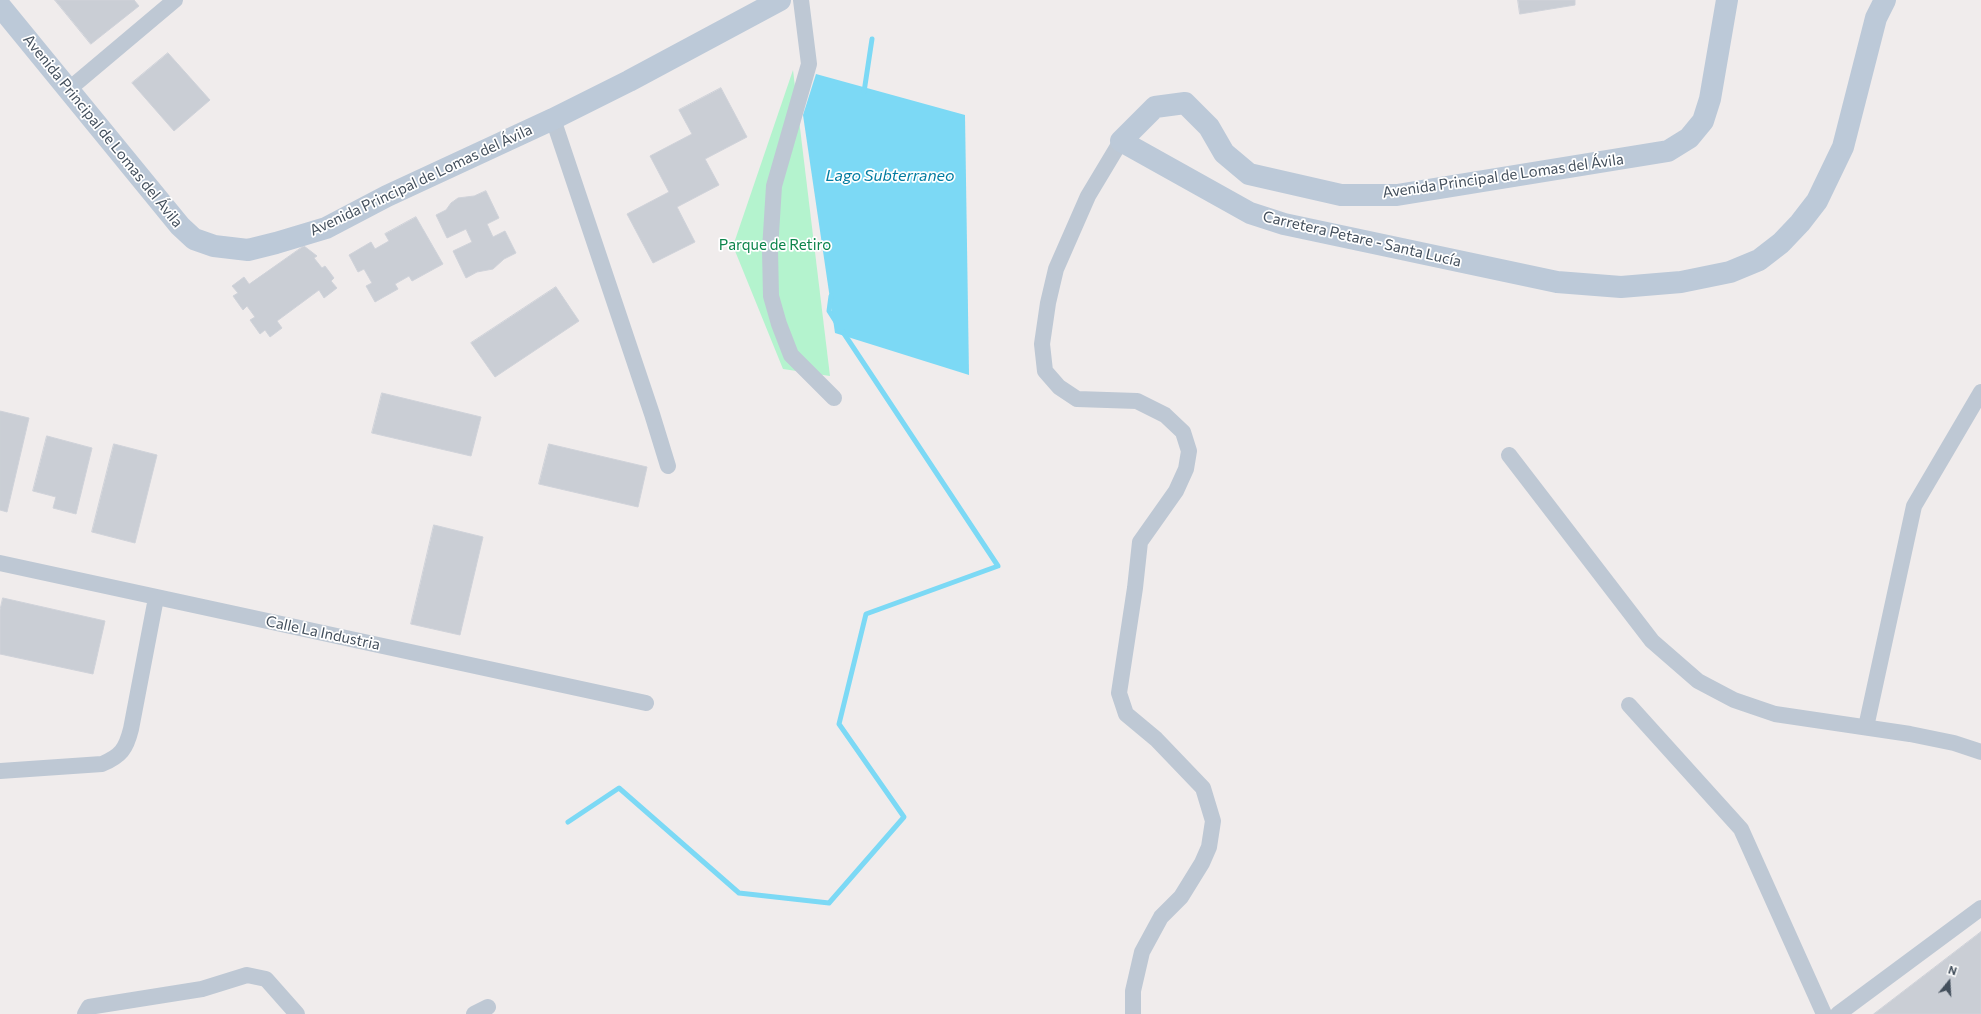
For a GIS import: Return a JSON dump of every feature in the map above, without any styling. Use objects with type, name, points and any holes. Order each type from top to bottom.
[{"type":"street","points":[[68,90],[175,0]]},
{"type":"street","name":"Avenida Principal de Lomas del Ávila","points":[[0,6],[180,226],[194,239],[214,246],[248,250],[326,228],[387,196],[553,119],[629,81],[780,0]]},
{"type":"street","points":[[801,0],[809,64],[774,186],[770,250],[771,296],[779,324],[791,355],[834,398]]},
{"type":"street","name":"Avenida Principal de Lomas del Ávila","points":[[1121,141],[1155,107],[1185,103],[1209,126],[1224,153],[1248,174],[1340,195],[1396,195],[1668,151],[1689,138],[1703,121],[1710,99],[1727,0]]},
{"type":"street","name":"Carretera Petare - Santa Lucía","points":[[1121,141],[1250,213],[1284,224],[1557,282],[1621,287],[1681,282],[1730,272],[1759,260],[1781,243],[1800,223],[1817,201],[1843,147],[1876,18],[1885,0]]},
{"type":"street","points":[[553,119],[668,466]]},
{"type":"street","points":[[1121,141],[1088,196],[1056,269],[1048,303],[1042,344],[1045,371],[1059,387],[1077,399],[1137,402],[1165,414],[1183,432],[1189,451],[1186,469],[1176,491],[1140,542],[1135,588],[1118,693],[1126,714],[1156,739],[1203,788],[1213,821],[1209,847],[1202,864],[1181,897],[1160,917],[1142,952],[1133,991],[1134,1014]]},
{"type":"street","points":[[1866,727],[1914,506],[1981,392]]},
{"type":"street","points":[[1510,455],[1652,641],[1698,681],[1734,700],[1775,714],[1866,727],[1954,744],[1981,752]]},
{"type":"street","name":"Calle La Industria","points":[[0,563],[646,703]]},
{"type":"street","points":[[0,771],[102,764],[115,758],[127,745],[156,598]]},
{"type":"street","points":[[1629,705],[1741,829],[1824,1014]]},
{"type":"street","points":[[1838,1014],[1981,908]]},
{"type":"street","points":[[85,1014],[89,1007],[202,989],[247,975],[266,979],[297,1014]]},
{"type":"green space","name":"Parque de Retiro","points":[[793,70],[830,376],[783,369],[733,246]]},
{"type":"water","name":"Lago Subterraneo","points":[[816,74],[965,115],[969,375],[835,333],[803,115]]},
{"type":"building","points":[[55,0],[134,0],[139,6],[91,44]]},
{"type":"building","points":[[1518,0],[1575,0],[1575,5],[1520,14]]},
{"type":"building","points":[[168,53],[210,100],[174,131],[132,83]]},
{"type":"building","points":[[721,88],[747,137],[705,159],[719,185],[677,207],[695,242],[653,263],[627,214],[669,192],[650,156],[692,134],[679,110]]},
{"type":"building","points":[[486,191],[499,218],[487,224],[493,237],[505,231],[516,253],[504,259],[493,269],[477,272],[466,278],[453,251],[472,242],[466,229],[447,238],[436,215],[446,210],[451,203],[458,198],[474,196]]},
{"type":"building","points":[[416,217],[443,264],[412,281],[409,276],[395,284],[398,289],[375,302],[366,286],[372,283],[364,269],[358,272],[349,255],[371,242],[375,249],[389,241],[385,234]]},
{"type":"building","points":[[304,246],[317,256],[314,258],[322,268],[325,266],[334,278],[331,281],[337,288],[324,298],[319,290],[277,321],[282,328],[270,337],[265,330],[260,334],[250,320],[255,317],[247,306],[243,310],[233,296],[238,293],[232,286],[244,277],[249,284]]},
{"type":"building","points":[[556,287],[579,321],[495,377],[471,343]]},
{"type":"building","points":[[382,393],[481,417],[471,456],[372,433]]},
{"type":"building","points":[[0,411],[29,418],[7,512],[0,510]]},
{"type":"building","points":[[47,436],[92,448],[76,514],[53,508],[56,497],[33,491]]},
{"type":"building","points":[[114,444],[157,455],[135,543],[92,532]]},
{"type":"building","points":[[549,444],[647,467],[638,507],[539,484]]},
{"type":"building","points":[[434,525],[483,537],[460,635],[411,624]]},
{"type":"building","points":[[3,598],[105,621],[93,674],[0,654],[0,610]]},
{"type":"building","points":[[1981,932],[1981,1014],[1874,1014]]},
{"type":"waterway","points":[[864,92],[872,39]]},
{"type":"waterway","points":[[831,296],[829,311],[836,322]]},
{"type":"waterway","points":[[568,822],[619,788],[739,893],[829,903],[904,817],[839,724],[866,614],[998,566],[843,332]]}]
